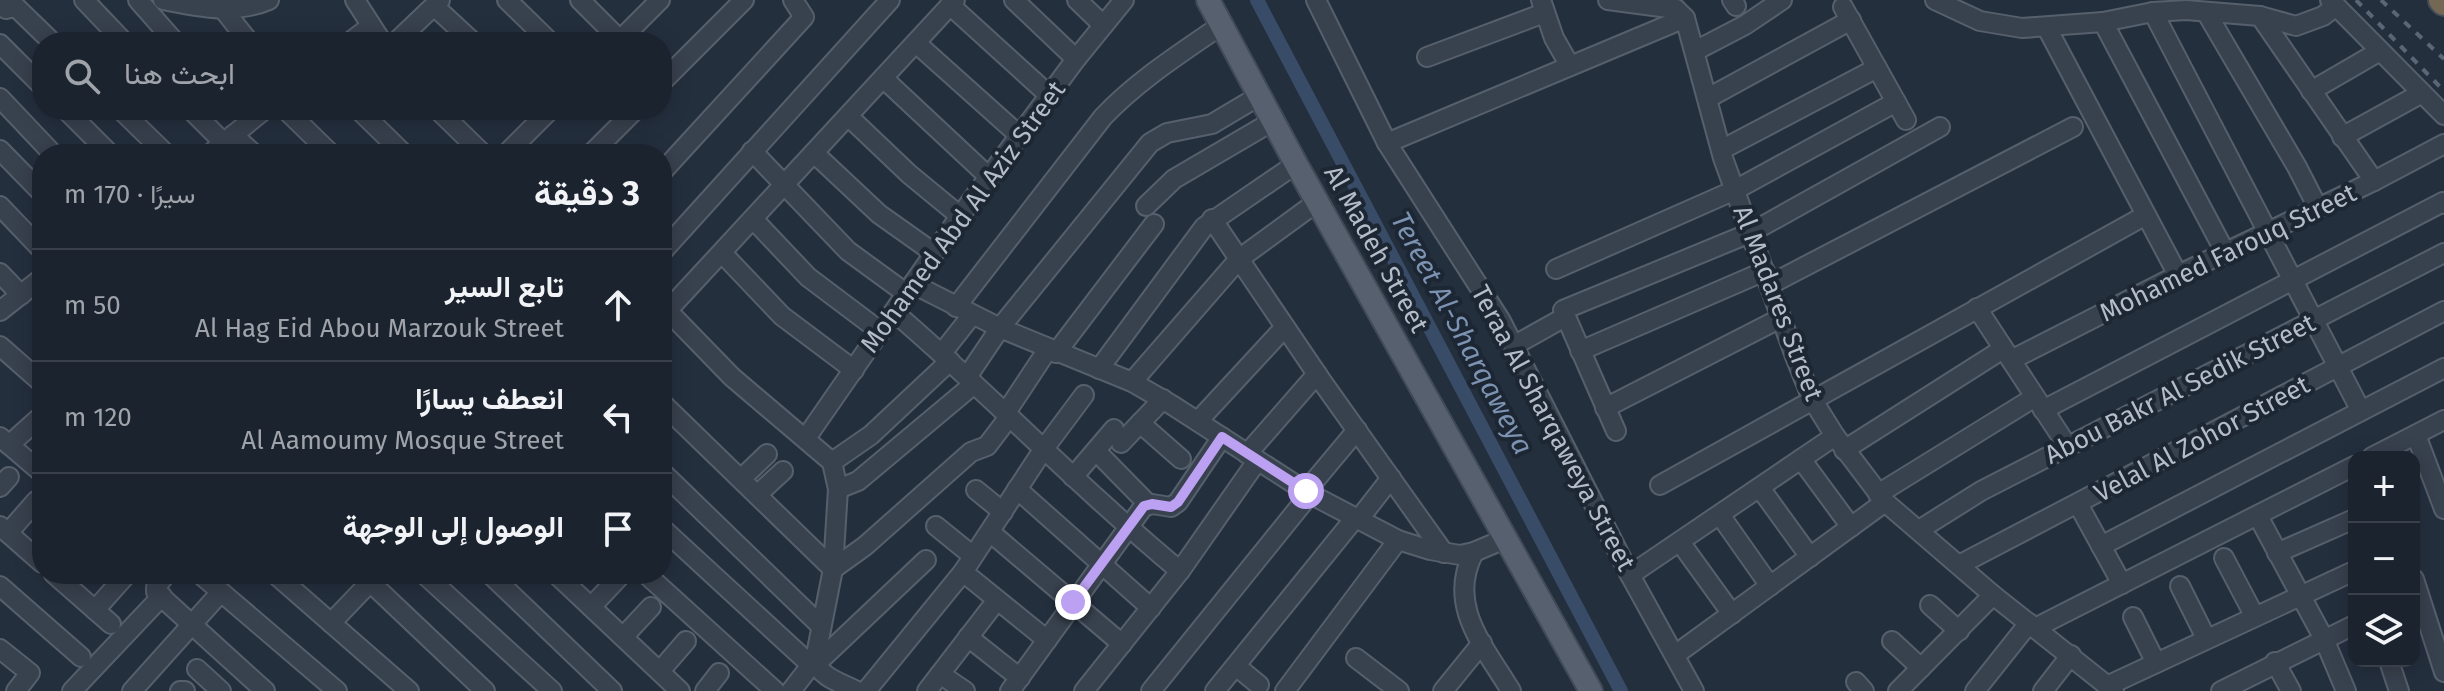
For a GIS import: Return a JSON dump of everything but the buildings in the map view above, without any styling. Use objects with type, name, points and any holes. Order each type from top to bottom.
[{"type":"main road","name":"Al Madeh Street","points":[[1208,0],[1317,202],[1591,691]]},
{"type":"street","points":[[84,0],[114,32]]},
{"type":"street","points":[[138,0],[166,32]]},
{"type":"street","points":[[163,0],[223,9],[261,1]]},
{"type":"street","points":[[355,0],[375,32]]},
{"type":"street","points":[[507,0],[540,32]]},
{"type":"street","points":[[580,0],[610,32]]},
{"type":"street","points":[[672,72],[744,0]]},
{"type":"street","points":[[672,241],[890,0]]},
{"type":"street","points":[[1014,0],[1076,59]]},
{"type":"street","points":[[1077,0],[1103,25]]},
{"type":"street","name":"Teraa Al Sharqaweya Street","points":[[1316,0],[1387,143],[1515,345],[1630,575],[1694,691]]},
{"type":"street","points":[[1608,0],[1675,7]]},
{"type":"street","points":[[1695,51],[1745,25],[1782,0]]},
{"type":"street","points":[[1935,0],[1980,21],[1999,26],[2047,28],[2103,22],[2153,12],[2206,12],[2236,7],[2296,26],[2323,16],[2333,3],[2444,115]]},
{"type":"street","name":"Mohamed Abd Al Aziz Street","points":[[806,438],[960,216],[1122,1]]},
{"type":"street","points":[[627,32],[655,2]]},
{"type":"street","points":[[672,161],[804,17],[792,2]]},
{"type":"street","points":[[672,301],[722,253],[953,2],[1050,96]]},
{"type":"street","points":[[407,32],[437,3],[464,32]]},
{"type":"street","points":[[7,7],[16,7],[42,32]]},
{"type":"street","points":[[1427,57],[1542,7],[1570,66]]},
{"type":"street","points":[[1387,143],[1570,66],[1675,7]]},
{"type":"street","name":"Al Madares Street","points":[[1675,7],[1695,51],[1721,150],[1781,318],[1812,399],[1839,443],[1881,498],[1993,595],[2071,655],[2106,688]]},
{"type":"street","points":[[223,9],[241,32]]},
{"type":"street","points":[[2153,12],[2361,411]]},
{"type":"street","points":[[2206,12],[2282,140],[2318,208]]},
{"type":"street","points":[[1708,98],[1847,13],[1906,120]]},
{"type":"street","points":[[2260,16],[2374,181]]},
{"type":"street","points":[[2103,22],[2225,252]]},
{"type":"street","points":[[832,462],[871,435],[946,357],[964,311],[1103,117],[1151,74],[1223,24]]},
{"type":"street","points":[[363,32],[371,26]]},
{"type":"street","points":[[2047,28],[2178,275]]},
{"type":"street","points":[[916,43],[1020,136]]},
{"type":"street","points":[[0,44],[32,76]]},
{"type":"street","points":[[2311,91],[2380,51]]},
{"type":"street","points":[[1721,150],[1877,68]]},
{"type":"street","points":[[883,78],[989,177]]},
{"type":"street","points":[[2342,137],[2422,93]]},
{"type":"street","points":[[838,489],[865,476],[970,381],[1000,328],[1150,143],[1167,133],[1212,124],[1259,96]]},
{"type":"street","points":[[0,98],[44,144]]},
{"type":"street","points":[[1556,269],[1735,190],[1896,102]]},
{"type":"street","points":[[848,116],[909,174],[960,216]]},
{"type":"street","points":[[76,120],[100,144]]},
{"type":"street","points":[[131,120],[156,144]]},
{"type":"street","points":[[208,120],[230,133],[249,120]]},
{"type":"street","points":[[296,120],[321,144]]},
{"type":"street","points":[[369,120],[394,144]]},
{"type":"street","points":[[448,120],[473,144]]},
{"type":"street","points":[[516,144],[539,120]]},
{"type":"street","points":[[601,144],[625,120]]},
{"type":"street","points":[[1146,206],[1174,179],[1273,121]]},
{"type":"street","points":[[1515,345],[1564,313],[1750,233],[1940,127]]},
{"type":"street","points":[[1580,351],[1767,278],[2073,127]]},
{"type":"street","name":"Mohamed Farouq Street","points":[[1630,575],[1801,459],[1839,443],[2007,354],[2318,208],[2444,144]]},
{"type":"street","points":[[0,150],[32,183]]},
{"type":"street","points":[[752,151],[848,251],[910,289],[1132,382],[1308,492],[1398,540],[1460,555],[1507,538]]},
{"type":"street","points":[[814,153],[879,214],[934,253]]},
{"type":"street","points":[[1099,369],[1204,227],[1296,164]]},
{"type":"street","points":[[1132,382],[1239,259],[1317,202]]},
{"type":"street","points":[[1675,655],[1851,527],[1881,498],[2039,403],[2444,203]]},
{"type":"street","points":[[0,206],[32,240]]},
{"type":"street","points":[[1660,485],[2146,215]]},
{"type":"street","points":[[753,219],[808,277],[881,332]]},
{"type":"street","points":[[1212,219],[1444,553]]},
{"type":"street","points":[[833,569],[865,546],[971,452],[987,446],[1052,351],[1154,224]]},
{"type":"street","points":[[722,253],[782,316],[854,370]]},
{"type":"street","name":"Abou Bakr Al Sedik Street","points":[[1919,530],[1981,491],[2444,253]]},
{"type":"street","points":[[0,273],[21,295]]},
{"type":"street","points":[[0,311],[32,287]]},
{"type":"street","points":[[1977,308],[2068,447]]},
{"type":"street","name":"Velal Al Zohor Street","points":[[1959,565],[2444,311]]},
{"type":"street","points":[[894,312],[1127,527],[1180,571]]},
{"type":"street","points":[[1564,313],[1616,431]]},
{"type":"street","points":[[672,315],[732,377],[832,462],[838,489],[833,569],[812,671]]},
{"type":"street","points":[[1605,408],[1781,318]]},
{"type":"street","points":[[1198,421],[1285,327]]},
{"type":"street","points":[[0,346],[32,374]]},
{"type":"street","points":[[2101,546],[2444,368]]},
{"type":"street","points":[[1084,691],[1180,571],[1252,457],[1317,374]]},
{"type":"street","points":[[866,691],[968,564],[1043,450],[1084,395]]},
{"type":"street","points":[[1073,477],[1096,451],[1140,423],[1163,399]]},
{"type":"street","points":[[672,413],[833,569]]},
{"type":"street","points":[[2384,451],[2444,420]]},
{"type":"street","points":[[32,423],[4,441],[32,465]]},
{"type":"street","points":[[1140,423],[1181,459]]},
{"type":"street","points":[[1151,691],[1357,430]]},
{"type":"street","points":[[2416,435],[2440,487],[2444,509]]},
{"type":"street","points":[[968,637],[1015,684],[1144,506],[1171,507],[1178,502],[1222,437]]},
{"type":"street","points":[[1096,451],[1149,505]]},
{"type":"street","points":[[741,479],[767,454]]},
{"type":"street","points":[[1801,459],[1851,527]]},
{"type":"street","points":[[1975,691],[2032,625],[2122,584],[2348,469]]},
{"type":"street","points":[[757,495],[783,471]]},
{"type":"street","points":[[1215,691],[1391,478]]},
{"type":"street","points":[[672,482],[821,626]]},
{"type":"street","points":[[1760,488],[1810,557]]},
{"type":"street","points":[[1017,489],[1151,608]]},
{"type":"street","points":[[976,490],[1003,512]]},
{"type":"street","points":[[2078,504],[2122,584]]},
{"type":"street","points":[[32,505],[4,530],[32,554]]},
{"type":"street","points":[[1720,515],[1770,586]]},
{"type":"street","points":[[2258,516],[2324,639],[2346,691]]},
{"type":"street","points":[[2277,553],[2348,522]]},
{"type":"street","points":[[936,526],[997,600],[1047,640]]},
{"type":"street","points":[[990,532],[1122,644]]},
{"type":"street","points":[[672,538],[812,671],[857,691]]},
{"type":"street","points":[[1310,691],[1290,685],[1398,540]]},
{"type":"street","points":[[1680,542],[1732,614]]},
{"type":"street","points":[[1474,552],[1462,585],[1464,603],[1482,643],[1511,691]]},
{"type":"street","points":[[2224,558],[2254,615]]},
{"type":"street","points":[[791,691],[926,560]]},
{"type":"street","points":[[2106,688],[2254,615],[2348,574]]},
{"type":"street","points":[[69,584],[111,624]]},
{"type":"street","points":[[95,610],[118,584]]},
{"type":"street","points":[[72,691],[159,584]]},
{"type":"street","points":[[165,584],[192,624],[265,691]]},
{"type":"street","points":[[212,584],[337,691]]},
{"type":"street","points":[[286,584],[409,691]]},
{"type":"street","points":[[292,589],[296,584]]},
{"type":"street","points":[[331,623],[368,584]]},
{"type":"street","points":[[380,584],[485,691]]},
{"type":"street","points":[[435,584],[552,691]]},
{"type":"street","points":[[500,584],[612,691]]},
{"type":"street","points":[[569,584],[680,691]]},
{"type":"street","points":[[591,607],[613,584]]},
{"type":"street","points":[[657,584],[775,691]]},
{"type":"street","points":[[0,586],[81,657]]},
{"type":"street","points":[[2180,586],[2206,638]]},
{"type":"street","points":[[132,691],[221,592]]},
{"type":"street","points":[[1898,691],[1993,595]]},
{"type":"street","points":[[2418,595],[2444,672]]},
{"type":"street","points":[[927,691],[997,600]]},
{"type":"street","points":[[1930,605],[1959,631]]},
{"type":"street","points":[[623,637],[651,607]]},
{"type":"street","points":[[2133,617],[2156,663]]},
{"type":"street","points":[[2230,689],[2275,662],[2348,628]]},
{"type":"street","points":[[660,671],[686,641]]},
{"type":"street","points":[[1892,641],[1921,668]]},
{"type":"street","points":[[1443,691],[1482,643]]},
{"type":"street","points":[[0,649],[30,673],[16,691]]},
{"type":"street","points":[[2043,691],[2071,655]]},
{"type":"street","points":[[1356,658],[1399,691]]},
{"type":"street","points":[[2275,662],[2291,691]]},
{"type":"street","points":[[1236,666],[1259,685]]},
{"type":"street","points":[[2391,667],[2399,691]]},
{"type":"street","points":[[197,669],[221,691]]},
{"type":"street","points":[[705,691],[719,673]]},
{"type":"street","points":[[940,674],[965,691]]},
{"type":"waterway","name":"Tereet Al-Sharqaweya","points":[[1257,0],[1621,691]]},
{"type":"railway","points":[[2356,0],[2444,91]]},
{"type":"railway","points":[[2381,0],[2444,59]]},
{"type":"route","points":[[1073,602],[1144,506],[1171,507],[1178,502],[1222,437],[1306,491]]}]
